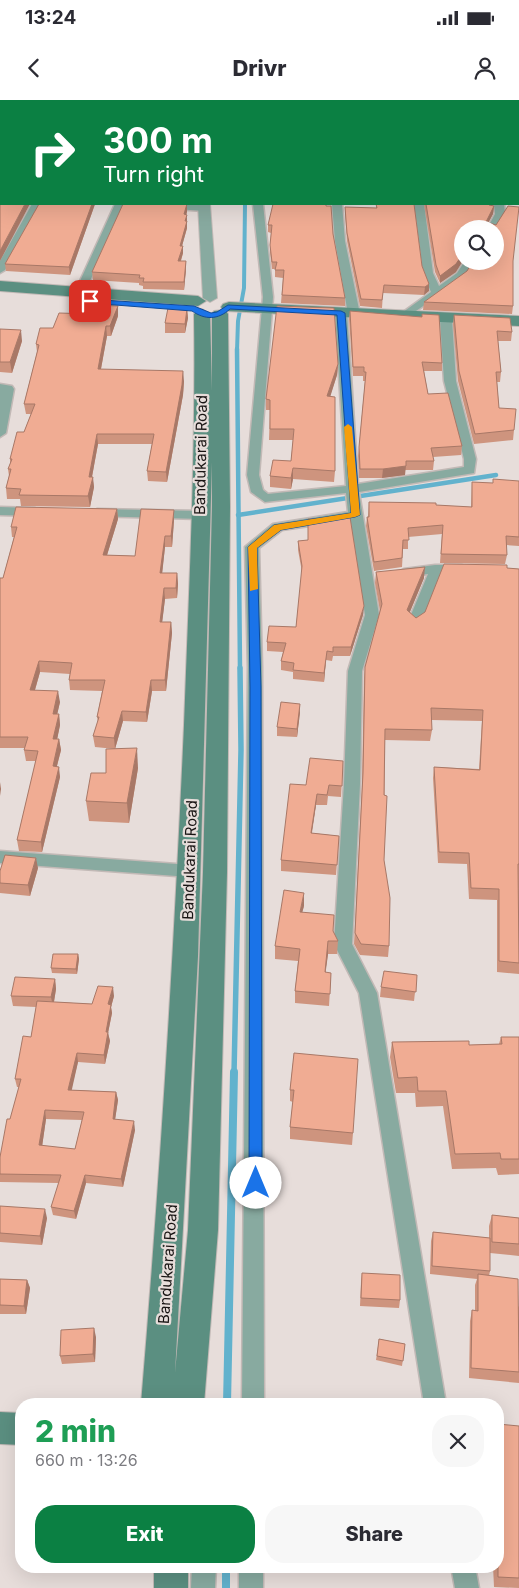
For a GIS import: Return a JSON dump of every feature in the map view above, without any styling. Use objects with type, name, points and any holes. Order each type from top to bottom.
[{"type":"main road","points":[[0,286],[80,292],[212,307]]},
{"type":"main road","points":[[0,293],[212,307],[519,321]]},
{"type":"main road","name":"Bandukarai Road","points":[[157,1398],[171,1228],[190,871],[201,515],[212,307]]},
{"type":"main road","name":"Bandukarai Road","points":[[189,1398],[203,1230],[215,872],[221,507],[212,307]]},
{"type":"main road","points":[[170,1588],[171,1573]]},
{"type":"street","points":[[0,270],[36,205]]},
{"type":"street","points":[[80,292],[120,205]]},
{"type":"street","points":[[176,205],[204,206],[212,307]]},
{"type":"street","points":[[258,205],[268,297],[260,309],[252,475],[257,492],[264,498],[353,499]]},
{"type":"street","points":[[337,205],[347,314],[353,499],[372,577],[372,615],[355,671],[352,784],[343,944],[368,993],[434,1398]]},
{"type":"street","points":[[419,205],[428,274],[437,293]]},
{"type":"street","points":[[497,220],[500,214],[499,205]]},
{"type":"street","points":[[403,317],[461,275],[465,270]]},
{"type":"street","points":[[253,1398],[255,677],[252,547],[278,527],[353,499],[470,470],[470,460],[450,381],[446,319]]},
{"type":"street","points":[[0,388],[8,389],[0,433]]},
{"type":"street","points":[[0,511],[48,512]]},
{"type":"street","points":[[86,513],[201,515]]},
{"type":"street","points":[[394,575],[436,569],[473,570]]},
{"type":"street","points":[[415,622],[417,614],[432,585],[436,569]]},
{"type":"street","points":[[0,856],[190,871]]},
{"type":"street","points":[[203,1588],[204,1573]]},
{"type":"street","points":[[251,1573],[251,1588]]},
{"type":"street","points":[[464,1573],[467,1588]]},
{"type":"building","points":[[0,205],[24,205],[0,251]]},
{"type":"building","points":[[38,205],[92,205],[69,267],[5,264]]},
{"type":"building","points":[[123,205],[187,205],[184,214],[187,215],[185,221],[187,221],[180,246],[183,246],[178,261],[186,261],[184,282],[143,282],[144,278],[139,278],[140,275],[92,272]]},
{"type":"building","points":[[273,205],[331,206],[333,234],[345,298],[282,295],[284,270],[275,270],[277,262],[272,262],[270,245],[272,225],[268,225]]},
{"type":"building","points":[[376,205],[414,205],[422,266],[429,284],[425,287],[384,285],[382,300],[361,299],[347,233],[345,207],[377,208]]},
{"type":"building","points":[[426,205],[494,206],[487,220],[454,220],[454,266],[440,276],[436,265]]},
{"type":"building","points":[[508,206],[519,207],[513,261],[513,306],[424,302],[467,271],[504,270],[504,220],[499,220]]},
{"type":"building","points":[[94,305],[118,306],[110,326],[106,326],[98,369],[183,371],[166,472],[147,471],[154,434],[97,434],[89,477],[93,477],[88,496],[19,495],[21,489],[6,488],[11,469],[8,469],[12,459],[10,459],[17,432],[24,432],[35,404],[24,404],[39,345],[36,344],[40,328],[53,328],[59,313],[91,314]]},
{"type":"building","points":[[277,306],[334,308],[338,364],[327,396],[335,397],[335,471],[293,468],[291,478],[270,476],[273,460],[291,461],[294,429],[270,429],[270,400],[266,399]]},
{"type":"building","points":[[168,308],[187,309],[185,324],[165,323]]},
{"type":"building","points":[[350,311],[422,317],[422,314],[439,315],[442,363],[422,362],[428,394],[448,393],[462,446],[431,448],[434,461],[406,461],[406,466],[360,469],[359,447],[366,372],[364,372],[364,367],[353,367]]},
{"type":"building","points":[[454,315],[510,318],[512,332],[497,331],[501,372],[496,372],[499,408],[516,409],[514,430],[475,434],[459,371]]},
{"type":"building","points":[[0,329],[21,330],[10,362],[0,362]]},
{"type":"building","points":[[493,479],[519,481],[519,537],[506,536],[507,555],[441,554],[443,525],[408,528],[409,540],[403,540],[402,558],[374,562],[367,517],[369,517],[369,502],[436,503],[436,505],[472,507],[472,482],[493,483]]},
{"type":"building","points":[[16,507],[117,509],[103,555],[135,556],[141,509],[174,510],[171,536],[165,536],[160,573],[177,573],[176,588],[164,588],[160,622],[171,622],[165,680],[151,680],[146,712],[122,711],[114,738],[93,736],[99,717],[97,717],[105,680],[69,680],[72,663],[39,661],[30,690],[58,691],[53,714],[59,714],[53,739],[59,739],[53,766],[59,767],[41,842],[17,840],[38,751],[24,750],[28,737],[0,737],[0,578],[3,578],[17,527],[11,527]]},
{"type":"building","points":[[350,517],[364,606],[351,647],[333,647],[333,652],[327,651],[324,673],[293,670],[294,663],[281,661],[286,643],[267,642],[269,626],[296,627],[302,566],[298,541],[308,540],[308,519]]},
{"type":"building","points":[[444,564],[507,565],[507,568],[519,569],[519,963],[499,961],[499,889],[471,888],[469,853],[439,852],[434,767],[480,770],[483,710],[431,708],[432,730],[385,729],[384,795],[387,796],[384,860],[390,898],[389,946],[361,944],[355,933],[363,773],[365,667],[382,604],[376,572],[425,567],[407,610],[416,618],[425,612]]},
{"type":"building","points":[[281,702],[300,704],[297,729],[277,727]]},
{"type":"building","points":[[137,748],[127,803],[86,801],[91,773],[106,773],[106,749]]},
{"type":"building","points":[[310,758],[343,761],[342,786],[329,785],[327,795],[317,794],[311,833],[339,836],[337,865],[281,860],[290,784],[306,785]]},
{"type":"building","points":[[5,855],[36,858],[28,885],[0,883],[0,871]]},
{"type":"building","points":[[284,890],[304,893],[300,912],[334,915],[333,931],[338,941],[328,941],[325,972],[331,973],[330,994],[295,991],[300,949],[275,946]]},
{"type":"building","points":[[53,954],[78,954],[76,969],[51,968]]},
{"type":"building","points":[[384,971],[417,975],[416,992],[381,987]]},
{"type":"building","points":[[15,977],[55,979],[51,997],[11,996]]},
{"type":"building","points":[[98,986],[113,987],[108,1004],[111,1005],[104,1055],[77,1053],[68,1090],[116,1092],[113,1119],[134,1121],[121,1179],[85,1175],[74,1211],[51,1207],[61,1175],[0,1174],[0,1157],[7,1119],[10,1119],[21,1079],[15,1079],[23,1036],[31,1037],[37,1001],[92,1004]],"holes":[[[45,1110],[84,1112],[75,1149],[39,1145]]]},
{"type":"building","points":[[501,1037],[519,1037],[519,1159],[501,1159],[500,1153],[455,1154],[446,1091],[418,1091],[417,1077],[398,1078],[392,1042],[469,1041],[469,1045],[502,1044]]},
{"type":"building","points":[[294,1053],[358,1059],[353,1133],[290,1127],[294,1090],[290,1090]]},
{"type":"building","points":[[0,1206],[45,1209],[40,1236],[0,1233]]},
{"type":"building","points":[[492,1215],[519,1218],[519,1244],[492,1242]]},
{"type":"building","points":[[433,1232],[490,1238],[490,1271],[432,1266]]},
{"type":"building","points":[[362,1273],[400,1275],[400,1300],[361,1298]]},
{"type":"building","points":[[478,1274],[518,1279],[519,1372],[471,1368],[472,1310],[478,1311]]},
{"type":"building","points":[[0,1279],[27,1280],[24,1306],[0,1305]]},
{"type":"building","points":[[94,1328],[93,1354],[60,1356],[61,1330]]},
{"type":"building","points":[[379,1339],[405,1344],[403,1361],[377,1356]]},
{"type":"building","points":[[504,1425],[519,1426],[519,1578],[498,1577],[498,1573],[504,1573]]},
{"type":"waterway","points":[[237,351],[238,321],[244,288],[245,205]]},
{"type":"waterway","points":[[237,351],[239,515]]},
{"type":"waterway","points":[[239,515],[496,475]]},
{"type":"waterway","points":[[239,515],[240,669]]},
{"type":"waterway","points":[[234,1074],[241,750],[240,668]]},
{"type":"waterway","points":[[227,1398],[234,1072]]},
{"type":"waterway","points":[[226,1573],[226,1588]]},
{"type":"slow traffic","points":[[253,589],[252,547],[278,527],[355,515],[348,427]]},
{"type":"route","points":[[90,301],[194,309],[197,312],[211,316],[226,311],[228,307],[341,313],[355,515],[278,527],[252,547],[255,687],[256,1183]]}]
